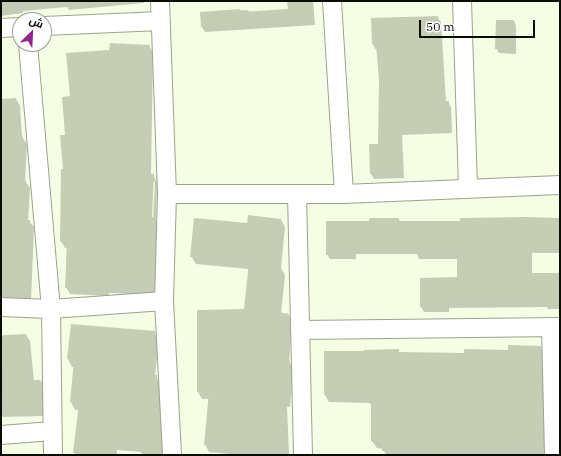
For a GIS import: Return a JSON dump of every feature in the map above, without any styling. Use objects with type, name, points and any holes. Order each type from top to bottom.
[{"type":"street","points":[[160,1],[167,194],[164,300],[172,455]]},
{"type":"street","points":[[332,1],[344,194]]},
{"type":"street","points":[[462,1],[468,188]]},
{"type":"street","points":[[52,26],[161,21]]},
{"type":"street","points":[[1,28],[12,27]]},
{"type":"street","points":[[29,52],[51,310],[52,455]]},
{"type":"street","points":[[167,194],[344,194],[560,185]]},
{"type":"street","points":[[297,194],[303,455]]},
{"type":"street","points":[[1,307],[51,310],[164,300]]},
{"type":"street","points":[[300,330],[556,327],[554,455]]},
{"type":"street","points":[[1,435],[52,430]]},
{"type":"building","points":[[287,1],[311,1],[313,20],[201,27],[200,12],[240,9],[241,12],[288,9]]},
{"type":"building","points":[[438,16],[444,101],[449,101],[450,128],[400,130],[402,173],[370,174],[369,144],[378,144],[379,81],[376,44],[372,44],[371,18]]},
{"type":"building","points":[[496,20],[514,20],[514,49],[495,49]]},
{"type":"building","points":[[110,43],[150,45],[147,174],[154,174],[152,217],[156,217],[154,288],[105,286],[105,289],[65,288],[67,242],[60,242],[61,169],[63,169],[60,135],[65,135],[62,97],[70,96],[66,53],[109,50]]},
{"type":"building","points":[[16,98],[19,136],[23,136],[21,179],[26,180],[24,219],[30,220],[28,294],[1,293],[1,99]]},
{"type":"building","points":[[248,215],[281,219],[277,267],[281,267],[277,312],[289,314],[284,359],[290,361],[287,400],[283,400],[285,447],[246,449],[204,445],[209,392],[197,392],[197,310],[244,309],[249,262],[190,257],[194,218],[247,223]]},
{"type":"building","points":[[369,218],[399,218],[399,221],[460,221],[460,218],[560,218],[560,248],[530,248],[530,273],[560,273],[560,304],[544,304],[544,302],[446,303],[446,307],[420,307],[420,278],[457,277],[457,254],[416,254],[416,249],[354,249],[354,254],[326,255],[326,221],[369,221]]},
{"type":"building","points":[[71,324],[155,331],[151,374],[157,375],[161,455],[141,453],[142,445],[114,443],[112,455],[73,453],[79,403],[70,402],[74,360],[67,359]]},
{"type":"building","points":[[26,334],[31,380],[41,380],[42,410],[7,411],[6,367],[1,368],[3,335]]},
{"type":"building","points":[[508,345],[541,346],[540,409],[542,409],[543,447],[495,448],[495,451],[423,454],[423,451],[382,451],[382,442],[371,441],[371,398],[365,398],[365,396],[324,395],[324,351],[399,349],[399,352],[464,353],[464,349],[508,350]]}]
